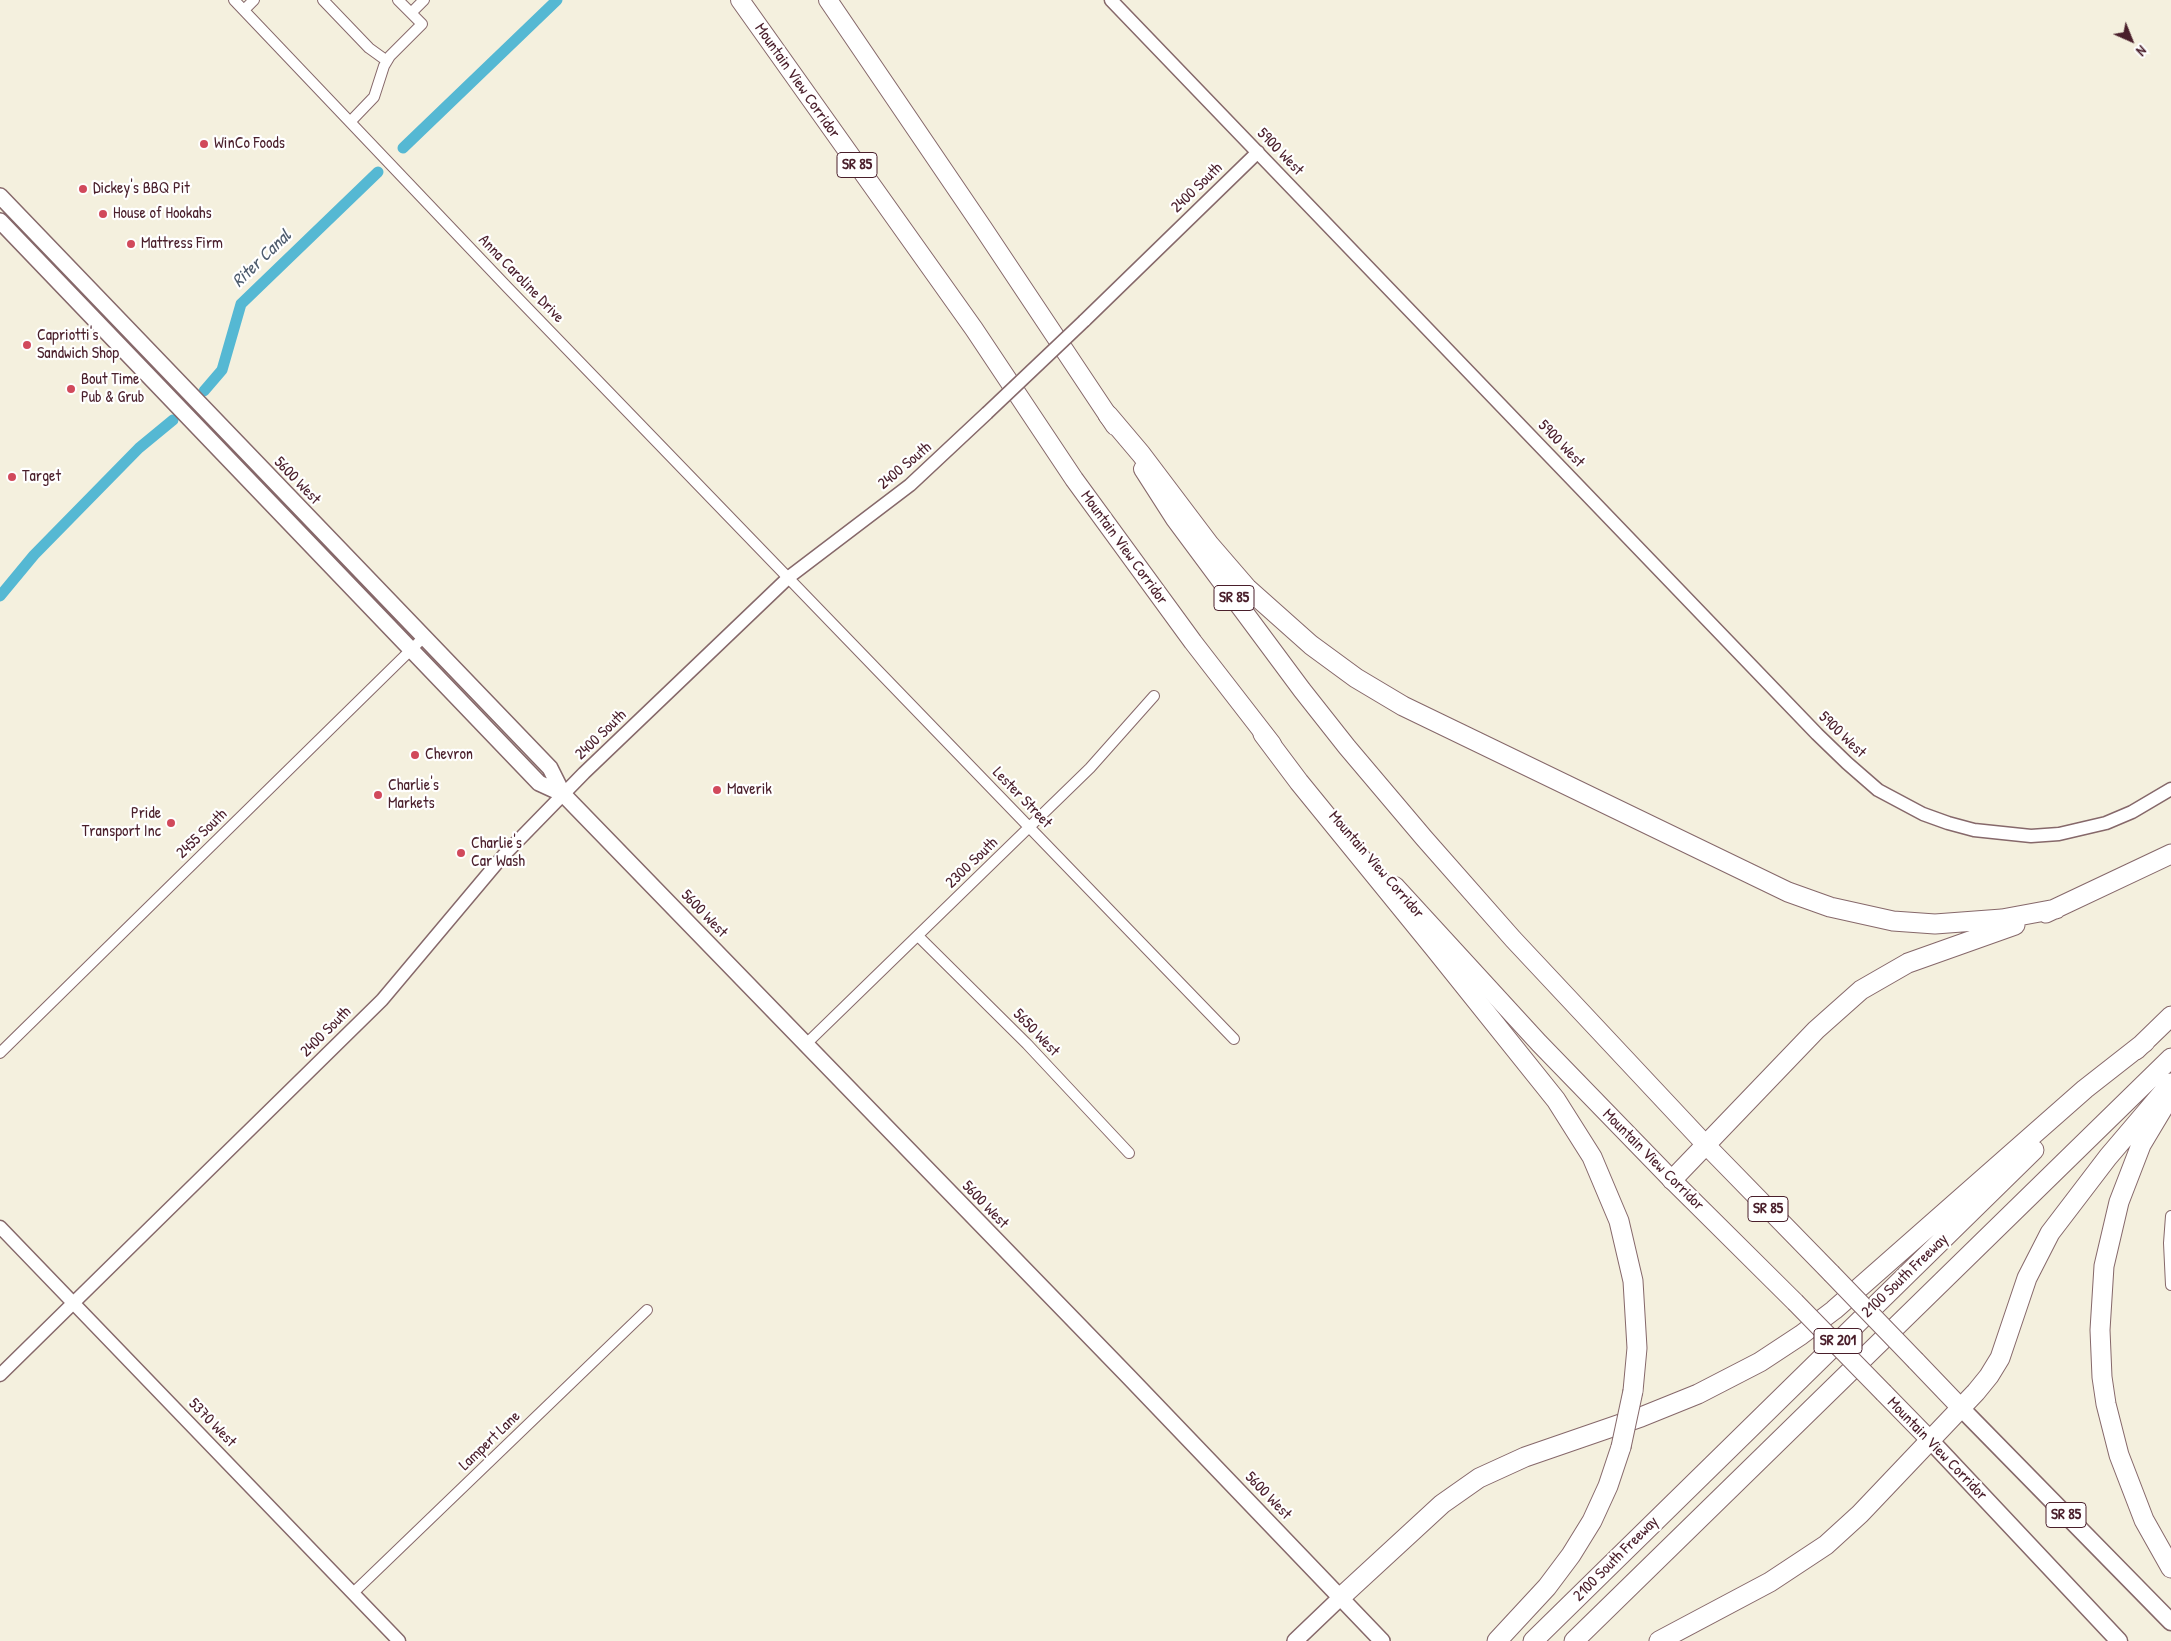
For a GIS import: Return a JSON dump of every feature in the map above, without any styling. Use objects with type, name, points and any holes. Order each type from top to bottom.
[{"type":"highway","name":"Mountain View Corridor","points":[[740,0],[974,329],[1074,479],[1263,734],[1360,848],[1462,961],[1672,1180],[1930,1440]]},
{"type":"highway","name":"SR 85","points":[[828,0],[1108,415],[1175,519],[1347,747],[1513,939],[1706,1145],[1961,1408]]},
{"type":"highway","points":[[1108,415],[1141,454],[1209,544],[1268,608],[1333,662],[1379,692],[1420,714],[1788,892],[1830,907],[1886,920],[1935,924],[2002,919],[2056,909]]},
{"type":"highway","points":[[1263,734],[1299,782],[1556,1100],[1592,1157],[1619,1221],[1633,1281],[1637,1348],[1633,1391],[1621,1447],[1596,1512],[1571,1555],[1547,1587],[1497,1641]]},
{"type":"highway","points":[[1672,1180],[1826,1020],[1861,990],[1908,963],[2056,909],[2171,854]]},
{"type":"highway","name":"2100 South Freeway","points":[[1533,1641],[2171,1016]]},
{"type":"highway","points":[[1341,1597],[1442,1504],[1479,1478],[1525,1458],[1583,1436],[1642,1417],[1691,1397],[1740,1373],[1801,1335],[1841,1303],[2085,1089],[2145,1042]]},
{"type":"highway","name":"2100 South Freeway","points":[[1574,1641],[2171,1058]]},
{"type":"highway","points":[[1659,1641],[1770,1582],[1808,1558],[1860,1514],[1961,1408],[1983,1384],[1995,1367],[2027,1278],[2050,1233],[2102,1164],[2171,1083]]},
{"type":"highway","points":[[2171,1095],[2141,1146],[2119,1202],[2104,1266],[2100,1330],[2102,1377],[2106,1404],[2119,1456],[2141,1513],[2171,1568]]},
{"type":"main road","name":"5600 West","points":[[0,196],[6,206],[550,768],[563,794],[1382,1641]]},
{"type":"main road","name":"5600 West","points":[[0,221],[539,783],[563,794]]},
{"type":"main road","name":"SR 85","points":[[1961,1408],[2171,1622]]},
{"type":"main road","name":"Mountain View Corridor","points":[[1930,1440],[2119,1641]]},
{"type":"main road","points":[[1295,1641],[1341,1597]]},
{"type":"street","name":"Anna Caroline Drive","points":[[234,0],[508,288],[789,577]]},
{"type":"street","points":[[244,10],[254,0]]},
{"type":"street","points":[[323,0],[369,48],[386,61]]},
{"type":"street","points":[[350,122],[377,93],[386,61],[422,24],[398,0]]},
{"type":"street","points":[[411,13],[424,0]]},
{"type":"street","name":"5900 West","points":[[1111,0],[1817,734],[1878,790],[1900,803],[1948,823],[1974,830],[2031,836],[2059,834],[2106,823],[2132,812],[2171,789]]},
{"type":"street","name":"2400 South","points":[[0,1375],[382,1000],[488,873],[563,794],[789,577],[910,485],[1084,321],[1258,152]]},
{"type":"street","name":"Lester Street","points":[[789,577],[1234,1040]]},
{"type":"street","name":"2455 South","points":[[0,1053],[424,637]]},
{"type":"street","name":"2300 South","points":[[805,1044],[1030,828],[1113,744],[1154,696]]},
{"type":"street","name":"5650 West","points":[[918,936],[1027,1044],[1129,1153]]},
{"type":"street","points":[[2171,1216],[2169,1243],[2171,1285]]},
{"type":"street","name":"5370 West","points":[[0,1227],[399,1641]]},
{"type":"street","name":"Lampert Lane","points":[[353,1593],[647,1310]]},
{"type":"waterway","name":"Riter Canal","points":[[403,148],[557,0]]},
{"type":"waterway","name":"Riter Canal","points":[[204,391],[222,370],[241,304],[378,172]]},
{"type":"waterway","name":"Riter Canal","points":[[0,596],[34,555],[139,448],[173,420]]},
{"type":"place","name":"WinCo Foods","points":[[204,144]]},
{"type":"place","name":"Dickey's BBQ Pit","points":[[83,189]]},
{"type":"place","name":"House of Hookahs","points":[[103,214]]},
{"type":"place","name":"Mattress Firm","points":[[131,244]]},
{"type":"place","name":"Capriotti's Sandwich Shop","points":[[27,345]]},
{"type":"place","name":"Bout Time Pub & Grub","points":[[71,389]]},
{"type":"place","name":"Target","points":[[12,477]]},
{"type":"place","name":"Chevron","points":[[415,755]]},
{"type":"place","name":"Maverik","points":[[717,790]]},
{"type":"place","name":"Charlie's Markets","points":[[378,795]]},
{"type":"place","name":"Pride Transport Inc","points":[[171,823]]},
{"type":"place","name":"Charlie's Car Wash","points":[[461,853]]}]
